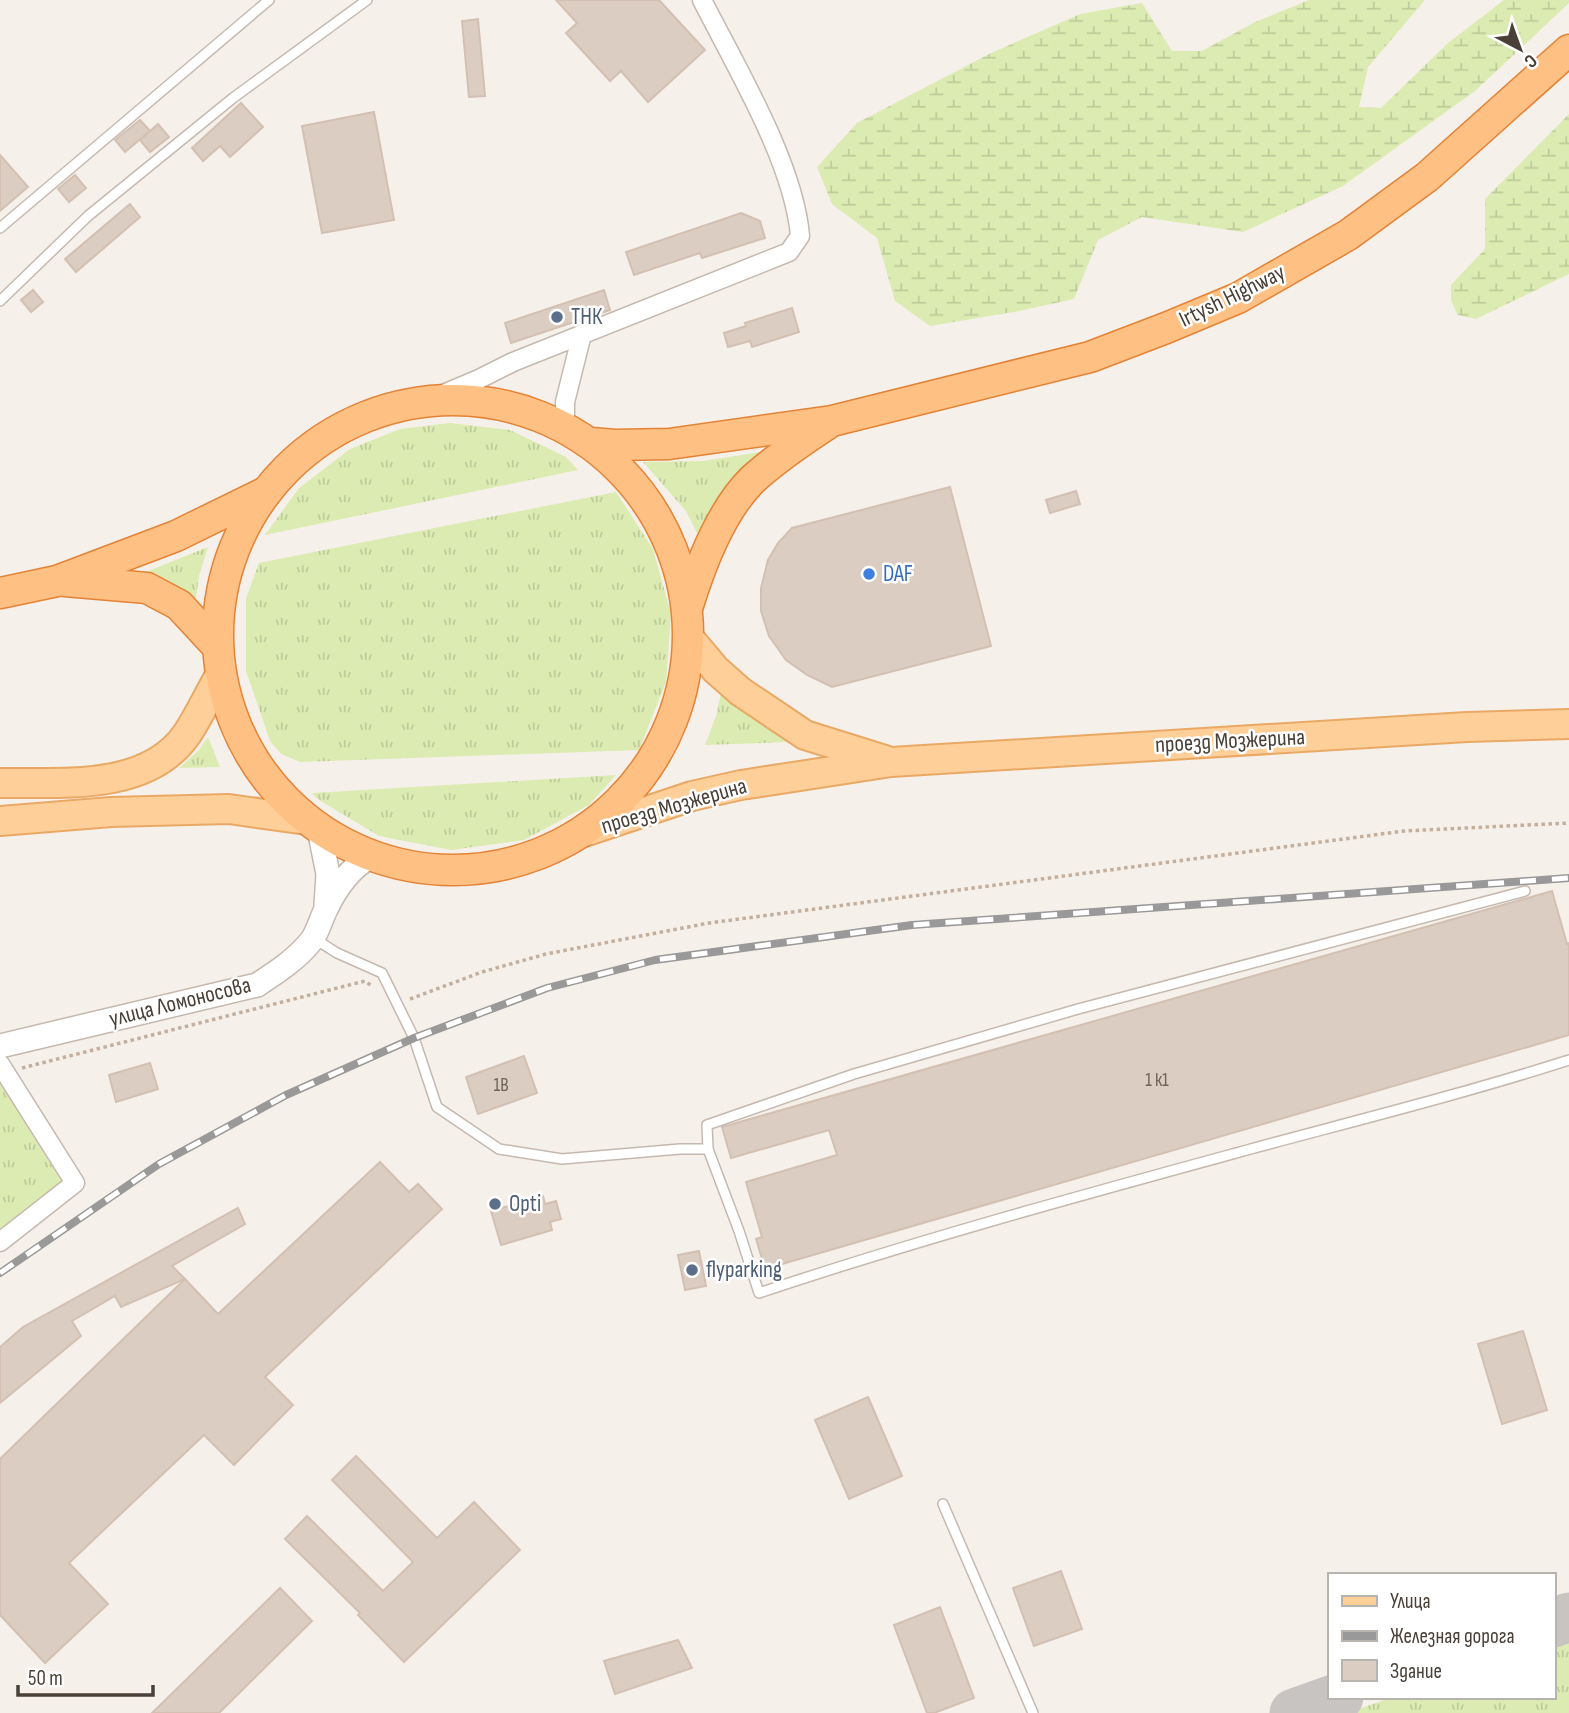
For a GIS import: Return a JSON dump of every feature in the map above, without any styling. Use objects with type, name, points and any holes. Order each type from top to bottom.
[{"type":"highway","name":"Irtysh Highway","points":[[832,421],[1090,357],[1238,298],[1348,234],[1427,177],[1569,50]]},
{"type":"highway","points":[[474,400],[521,409],[565,427],[591,443],[627,476],[657,515],[677,559],[687,607],[689,638],[681,695],[659,748],[626,796],[581,833],[532,857],[479,869],[425,869],[372,856],[313,824],[273,787],[247,749],[228,706],[219,677],[216,646],[232,556],[266,492],[311,448],[366,416],[427,401],[474,400]]},
{"type":"highway","points":[[591,443],[669,444],[832,421]]},
{"type":"highway","points":[[687,607],[698,571],[723,519],[750,482],[786,452],[832,421]]},
{"type":"highway","points":[[0,593],[57,580],[176,536],[266,492]]},
{"type":"highway","points":[[57,580],[147,587],[178,605],[216,646]]},
{"type":"main road","name":"проезд Мозжерина","points":[[689,638],[716,670],[741,692],[805,735],[891,762]]},
{"type":"main road","points":[[0,783],[115,779],[146,768],[170,753],[186,735],[219,677]]},
{"type":"main road","name":"проезд Мозжерина","points":[[581,833],[692,796],[741,785],[891,762],[1467,727],[1569,724]]},
{"type":"main road","points":[[0,821],[111,812],[229,809],[313,824]]},
{"type":"street","points":[[427,401],[513,362],[789,252],[800,236],[798,216],[774,143],[702,0]]},
{"type":"street","points":[[565,427],[565,402],[582,334]]},
{"type":"street","points":[[313,824],[328,874],[326,909]]},
{"type":"street","points":[[326,909],[344,879],[372,856]]},
{"type":"street","name":"улица Ломоносова","points":[[0,1046],[257,985],[287,965],[313,938],[326,909]]},
{"type":"street","points":[[0,1242],[75,1183],[3,1068]]},
{"type":"lane","points":[[0,228],[269,0]]},
{"type":"lane","points":[[0,301],[88,216],[233,98],[367,0]]},
{"type":"lane","points":[[1525,891],[1078,1009],[854,1074],[707,1125],[708,1149],[740,1231],[759,1293],[1155,1175],[1502,1082],[1569,1060]]},
{"type":"lane","points":[[313,938],[337,953],[382,973],[414,1038],[437,1107],[499,1149],[562,1159],[708,1149]]},
{"type":"lane","points":[[943,1504],[1033,1713]]},
{"type":"path","points":[[3,1068],[365,981],[397,1004],[482,972],[533,958],[709,923],[1404,831],[1569,823]]},
{"type":"green space","points":[[1309,0],[1425,0],[1368,67],[1359,107],[1381,108],[1448,43],[1504,0],[1569,0],[1569,3],[1475,91],[1343,186],[1243,232],[1142,217],[1098,240],[1074,299],[1019,311],[930,326],[895,301],[877,238],[832,204],[817,167],[857,123],[991,53],[1080,14],[1142,3],[1172,51],[1202,51],[1253,23]]},
{"type":"green space","points":[[1569,114],[1569,274],[1476,319],[1458,315],[1451,301],[1451,285],[1485,249],[1485,199]]},
{"type":"green space","points":[[450,423],[510,430],[566,457],[578,470],[265,535],[299,488],[350,449],[400,429]]},
{"type":"green space","points":[[774,450],[701,541],[686,511],[643,462],[703,461]]},
{"type":"green space","points":[[616,492],[653,549],[671,614],[666,682],[639,750],[300,762],[281,754],[270,741],[246,671],[246,598],[259,563]]},
{"type":"green space","points":[[208,547],[199,576],[195,605],[141,574]]},
{"type":"green space","points":[[722,688],[738,708],[789,742],[705,745],[716,716]]},
{"type":"green space","points":[[208,737],[220,767],[179,768],[198,751]]},
{"type":"green space","points":[[616,775],[589,805],[524,840],[451,850],[379,836],[312,793]]},
{"type":"green space","points":[[0,1073],[66,1181],[0,1232]]},
{"type":"green space","points":[[1569,1637],[1569,1713],[1347,1713],[1387,1699],[1555,1699],[1555,1641]]},
{"type":"building","points":[[556,0],[659,0],[705,50],[648,102],[621,71],[610,81],[566,33],[577,23]]},
{"type":"building","points":[[478,19],[485,96],[469,97],[462,21]]},
{"type":"building","points":[[241,103],[263,127],[230,157],[220,146],[203,161],[192,148]]},
{"type":"building","points":[[374,112],[394,220],[322,233],[302,126]]},
{"type":"building","points":[[140,120],[150,131],[125,152],[115,140]]},
{"type":"building","points":[[158,124],[169,137],[150,152],[140,140]]},
{"type":"building","points":[[0,155],[28,187],[0,211]]},
{"type":"building","points":[[75,175],[86,188],[69,202],[58,189]]},
{"type":"building","points":[[130,204],[140,217],[76,272],[65,259]]},
{"type":"building","points":[[741,213],[760,221],[765,238],[702,258],[700,253],[634,275],[626,252]]},
{"type":"building","points":[[33,290],[43,302],[31,312],[21,300]]},
{"type":"building","name":"ТНК","points":[[604,290],[610,310],[511,343],[505,323]]},
{"type":"building","points":[[792,308],[799,332],[752,347],[750,341],[728,347],[724,333],[746,326],[745,323]]},
{"type":"building","name":"DAF","points":[[950,487],[991,646],[832,687],[807,675],[786,660],[769,636],[761,611],[761,588],[768,560],[778,543],[792,528]]},
{"type":"building","points":[[1076,491],[1080,504],[1050,513],[1046,500]]},
{"type":"building","points":[[1552,891],[1567,944],[1569,943],[1569,1035],[765,1269],[756,1239],[762,1237],[746,1182],[837,1155],[829,1130],[731,1158],[722,1127]]},
{"type":"building","points":[[524,1056],[537,1093],[478,1114],[466,1077]]},
{"type":"building","points":[[150,1063],[158,1089],[116,1102],[109,1075]]},
{"type":"building","points":[[380,1162],[409,1192],[418,1184],[442,1209],[265,1377],[293,1405],[234,1465],[204,1435],[69,1563],[108,1604],[45,1663],[0,1615],[0,1459],[185,1279],[218,1314]]},
{"type":"building","points":[[543,1196],[545,1204],[556,1201],[561,1219],[550,1222],[552,1230],[501,1245],[491,1211]]},
{"type":"building","points":[[238,1208],[245,1224],[172,1266],[185,1279],[121,1307],[115,1296],[72,1321],[81,1336],[0,1403],[0,1347],[23,1327]]},
{"type":"building","points":[[699,1251],[706,1286],[685,1290],[678,1255]]},
{"type":"building","points":[[1523,1331],[1547,1410],[1502,1424],[1478,1344]]},
{"type":"building","points":[[868,1397],[902,1476],[849,1499],[815,1420]]},
{"type":"building","points":[[356,1456],[437,1538],[474,1502],[520,1550],[404,1662],[358,1615],[360,1613],[285,1539],[307,1516],[383,1591],[413,1562],[332,1480]]},
{"type":"building","points":[[1061,1571],[1082,1629],[1034,1646],[1013,1588]]},
{"type":"building","points":[[280,1588],[312,1621],[219,1713],[152,1713]]},
{"type":"building","points":[[940,1607],[974,1698],[934,1713],[927,1713],[894,1625]]},
{"type":"building","points":[[678,1640],[692,1668],[615,1694],[604,1661]]},
{"type":"taxiway","points":[[1555,1622],[1569,1617]]},
{"type":"taxiway","points":[[1294,1713],[1333,1699]]},
{"type":"railway","points":[[0,1273],[159,1164],[286,1095],[414,1038],[547,988],[655,960],[912,925],[1569,878]]},
{"type":"place","name":"ТНК","points":[[557,317]]},
{"type":"place","name":"DAF","points":[[869,574]]},
{"type":"place","name":"Opti","points":[[495,1204]]},
{"type":"place","name":"flyparking","points":[[692,1270]]}]
